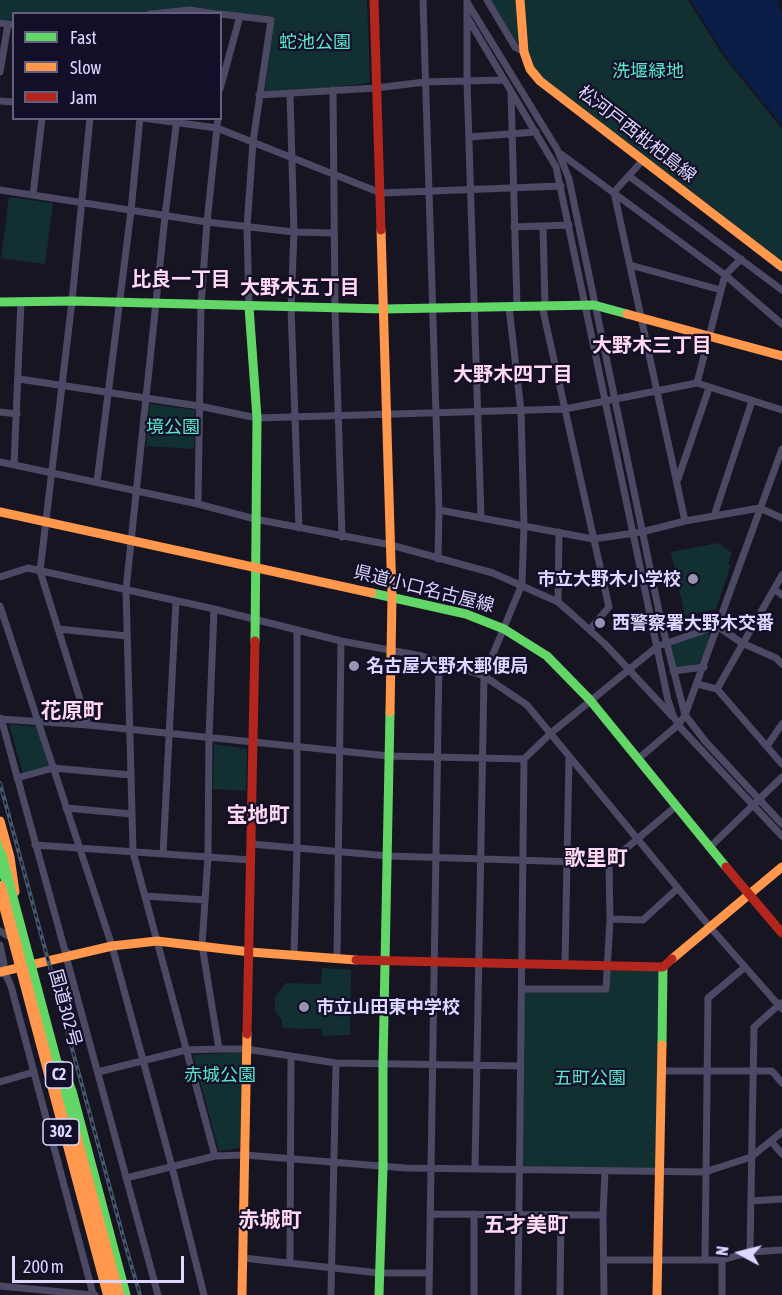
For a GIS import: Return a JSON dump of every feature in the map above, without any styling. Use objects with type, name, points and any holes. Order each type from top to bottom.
[{"type":"main road","points":[[374,0],[392,597],[389,856],[379,1295]]},
{"type":"main road","name":"松河戸西枇杷島線","points":[[520,0],[524,52],[530,69],[540,81],[782,267]]},
{"type":"main road","points":[[0,302],[72,301],[335,309],[589,305],[782,356]]},
{"type":"main road","points":[[242,1295],[256,567],[257,418],[249,307]]},
{"type":"main road","name":"県道小口名古屋線","points":[[0,512],[466,614],[504,629],[547,656],[590,700],[675,807],[782,933]]},
{"type":"main road","points":[[0,821],[10,857],[15,892]]},
{"type":"main road","name":"国道302号","points":[[0,836],[124,1295]]},
{"type":"main road","name":"C2","points":[[0,854],[118,1295]]},
{"type":"main road","points":[[0,972],[111,946],[157,941],[250,952],[385,962],[663,967],[782,867]]},
{"type":"main road","name":"C2","points":[[0,887],[109,1295]]},
{"type":"main road","name":"国道302号","points":[[0,908],[3,937],[16,968],[84,1221],[96,1295]]},
{"type":"main road","points":[[657,1295],[663,967]]},
{"type":"main road","points":[[62,1065],[72,1091],[112,1240],[124,1295]]},
{"type":"street","points":[[423,0],[438,559]]},
{"type":"street","points":[[487,0],[515,47],[524,52]]},
{"type":"street","points":[[467,1],[467,81],[482,517]]},
{"type":"street","points":[[467,1],[558,152],[568,180],[589,305]]},
{"type":"street","points":[[222,14],[271,21],[252,142],[246,227],[249,307]]},
{"type":"street","points":[[222,82],[240,16]]},
{"type":"street","points":[[467,17],[556,167],[666,644],[685,716],[705,741],[782,824]]},
{"type":"street","points":[[0,72],[7,24]]},
{"type":"street","points":[[259,94],[376,88],[425,82],[504,80]]},
{"type":"street","points":[[333,90],[335,309],[342,537]]},
{"type":"street","points":[[475,1168],[484,676],[522,584],[524,525],[521,411],[513,306],[511,91]]},
{"type":"street","points":[[290,93],[294,232],[291,308],[299,528]]},
{"type":"street","points":[[33,195],[42,120]]},
{"type":"street","points":[[88,725],[40,571],[83,203],[90,120]]},
{"type":"street","points":[[97,482],[142,120]]},
{"type":"street","points":[[198,504],[201,305],[218,120]]},
{"type":"street","points":[[215,1156],[134,852],[132,814],[126,590],[177,121],[217,128],[381,193],[561,186]]},
{"type":"street","points":[[469,137],[536,132]]},
{"type":"street","points":[[558,152],[725,275],[782,324]]},
{"type":"street","points":[[614,192],[642,161]]},
{"type":"street","points":[[629,176],[782,290]]},
{"type":"street","points":[[0,190],[207,222],[294,232],[334,233]]},
{"type":"street","points":[[614,192],[685,521]]},
{"type":"street","points":[[514,227],[569,225]]},
{"type":"street","points":[[543,227],[543,306],[609,607],[590,629]]},
{"type":"street","points":[[697,384],[725,275],[741,259]]},
{"type":"street","points":[[630,265],[721,290]]},
{"type":"street","points":[[14,465],[21,302]]},
{"type":"street","points":[[19,379],[199,406],[257,418],[565,409],[697,384],[782,410]]},
{"type":"street","points":[[677,482],[710,388]]},
{"type":"street","points":[[611,400],[633,533],[668,700],[678,724]]},
{"type":"street","points":[[714,516],[752,401]]},
{"type":"street","points":[[0,412],[17,414]]},
{"type":"street","points":[[638,759],[685,716],[760,508],[780,461],[782,449]]},
{"type":"street","points":[[0,462],[136,490],[255,519],[391,545],[478,568],[522,584],[558,602],[590,629],[782,836]]},
{"type":"street","points":[[438,510],[593,539],[642,532],[685,521],[760,508],[782,518]]},
{"type":"street","points":[[558,602],[559,532]]},
{"type":"street","points":[[0,577],[28,568],[214,609],[341,641],[440,660],[484,676],[527,705],[710,927],[781,1006],[754,1027],[750,1252]]},
{"type":"street","points":[[717,689],[782,575]]},
{"type":"street","points":[[774,589],[782,595]]},
{"type":"street","points":[[164,854],[176,601]]},
{"type":"street","points":[[0,606],[111,946],[172,1167],[204,1295]]},
{"type":"street","points":[[214,609],[209,737],[208,857],[202,945],[219,1049]]},
{"type":"street","points":[[717,626],[742,643],[776,658],[782,664]]},
{"type":"street","points":[[518,1295],[524,759],[590,700],[658,646],[717,626]]},
{"type":"street","points":[[58,629],[127,636]]},
{"type":"street","points":[[294,956],[298,745],[297,631]]},
{"type":"street","points":[[337,959],[341,641]]},
{"type":"street","points":[[429,1295],[440,660]]},
{"type":"street","points":[[673,671],[704,667]]},
{"type":"street","points":[[697,684],[717,689],[782,764]]},
{"type":"street","points":[[158,1295],[69,956],[65,951],[35,845],[2,717],[298,745],[339,752],[389,756],[524,759]]},
{"type":"street","points":[[767,746],[782,724]]},
{"type":"street","points":[[565,964],[569,757]]},
{"type":"street","points":[[17,778],[53,768],[131,775]]},
{"type":"street","points":[[710,847],[782,777]]},
{"type":"street","points":[[251,844],[389,856],[609,863],[675,807]]},
{"type":"street","points":[[66,808],[132,814]]},
{"type":"street","points":[[35,845],[251,860]]},
{"type":"street","points":[[522,989],[606,989],[610,919],[609,863]]},
{"type":"street","points":[[610,919],[643,920],[678,888]]},
{"type":"street","points":[[145,896],[205,900]]},
{"type":"street","points":[[1,1295],[1,1286],[96,1295],[71,1211],[9,978],[0,972],[4,964],[3,937]]},
{"type":"street","points":[[705,1260],[708,998],[745,967]]},
{"type":"street","points":[[23,1030],[29,1015]]},
{"type":"street","points":[[99,1072],[186,1050],[219,1049],[246,1049],[336,1063],[521,1066]]},
{"type":"street","points":[[290,1263],[291,1056]]},
{"type":"street","points":[[331,1295],[336,1063]]},
{"type":"street","points":[[661,1071],[772,1071],[782,1083]]},
{"type":"street","points":[[0,1082],[34,1072]]},
{"type":"street","points":[[126,1178],[215,1156],[245,1155],[383,1167],[705,1172],[751,1157],[782,1132]]},
{"type":"street","points":[[771,1141],[782,1154]]},
{"type":"street","points":[[62,1178],[68,1161]]},
{"type":"street","points":[[604,1295],[605,1171]]},
{"type":"street","points":[[751,1201],[782,1199]]},
{"type":"street","points":[[71,1211],[84,1221]]},
{"type":"street","points":[[430,1214],[603,1215]]},
{"type":"street","points":[[474,1214],[474,1295]]},
{"type":"street","points":[[560,1295],[561,1215]]},
{"type":"street","points":[[604,1260],[722,1260],[750,1252],[782,1250]]},
{"type":"street","points":[[243,1258],[379,1273],[428,1273]]},
{"type":"street","points":[[722,1260],[722,1295]]},
{"type":"green space","name":"蛇池公園","points":[[0,0],[367,0],[370,81],[337,87],[265,91],[274,17],[193,7],[146,10],[146,12],[12,12],[12,21],[0,19]]},
{"type":"green space","name":"洗堰緑地","points":[[490,0],[688,0],[723,56],[782,129],[782,264],[719,219],[542,78],[515,44]]},
{"type":"green space","points":[[9,197],[53,203],[45,264],[1,258]]},
{"type":"green space","name":"境公園","points":[[150,404],[195,410],[194,449],[146,446]]},
{"type":"green space","points":[[718,543],[732,553],[728,564],[731,565],[716,609],[685,616],[671,552]]},
{"type":"green space","points":[[707,632],[710,636],[700,663],[675,669],[668,644]]},
{"type":"green space","points":[[9,724],[37,727],[49,767],[23,773]]},
{"type":"green space","points":[[214,744],[247,749],[246,791],[213,789]]},
{"type":"green space","points":[[322,968],[351,970],[350,1035],[322,1036],[322,1029],[282,1028],[282,1020],[275,1011],[275,997],[286,983],[321,984]]},
{"type":"green space","name":"五町公園","points":[[656,969],[661,973],[655,1169],[521,1166],[523,991],[608,990],[609,971]]},
{"type":"green space","name":"赤城公園","points":[[243,1052],[240,1148],[219,1151],[193,1055]]},
{"type":"water","points":[[691,0],[776,0],[782,12],[782,125],[725,55]]},
{"type":"railway","points":[[0,783],[140,1295]]},
{"type":"traffic: fast","points":[[0,302],[72,301],[384,309],[594,305],[627,314]]},
{"type":"traffic: fast","points":[[249,307],[257,418],[255,641]]},
{"type":"traffic: fast","points":[[372,593],[466,614],[504,629],[547,656],[590,700],[726,867]]},
{"type":"traffic: fast","points":[[379,1295],[390,712]]},
{"type":"traffic: fast","points":[[0,836],[7,864]]},
{"type":"traffic: fast","points":[[0,854],[72,1124]]},
{"type":"traffic: fast","points":[[662,1045],[663,967]]},
{"type":"traffic: fast","points":[[62,1065],[72,1091],[126,1295]]},
{"type":"traffic: slow","points":[[520,0],[524,52],[530,69],[540,81],[782,267]]},
{"type":"traffic: slow","points":[[381,230],[392,597],[390,712]]},
{"type":"traffic: slow","points":[[627,314],[782,356]]},
{"type":"traffic: slow","points":[[0,512],[372,593]]},
{"type":"traffic: slow","points":[[0,821],[10,857],[15,892]]},
{"type":"traffic: slow","points":[[672,959],[782,867]]},
{"type":"traffic: slow","points":[[0,887],[109,1295]]},
{"type":"traffic: slow","points":[[0,972],[112,946],[157,941],[250,952],[356,960]]},
{"type":"traffic: slow","points":[[242,1295],[247,1034]]},
{"type":"traffic: slow","points":[[657,1295],[662,1045]]},
{"type":"traffic: slow","points":[[72,1124],[118,1295]]},
{"type":"traffic: jam","points":[[374,0],[381,230]]},
{"type":"traffic: jam","points":[[247,1034],[255,641]]},
{"type":"traffic: jam","points":[[726,867],[782,933]]},
{"type":"traffic: jam","points":[[356,960],[663,967],[672,959]]},
{"type":"place","name":"市立大野木小学校","points":[[693,579]]},
{"type":"place","name":"西警察署大野木交番","points":[[600,623]]},
{"type":"place","name":"名古屋大野木郵便局","points":[[354,666]]},
{"type":"place","name":"市立山田東中学校","points":[[304,1007]]},
{"type":"district","name":"比良一丁目","points":[[181,280]]},
{"type":"district","name":"大野木五丁目","points":[[300,288]]},
{"type":"district","name":"大野木三丁目","points":[[652,346]]},
{"type":"district","name":"大野木四丁目","points":[[513,375]]},
{"type":"district","name":"花原町","points":[[72,711]]},
{"type":"district","name":"宝地町","points":[[258,815]]},
{"type":"district","name":"歌里町","points":[[596,858]]},
{"type":"district","name":"赤城町","points":[[270,1220]]},
{"type":"district","name":"五才美町","points":[[526,1225]]}]
